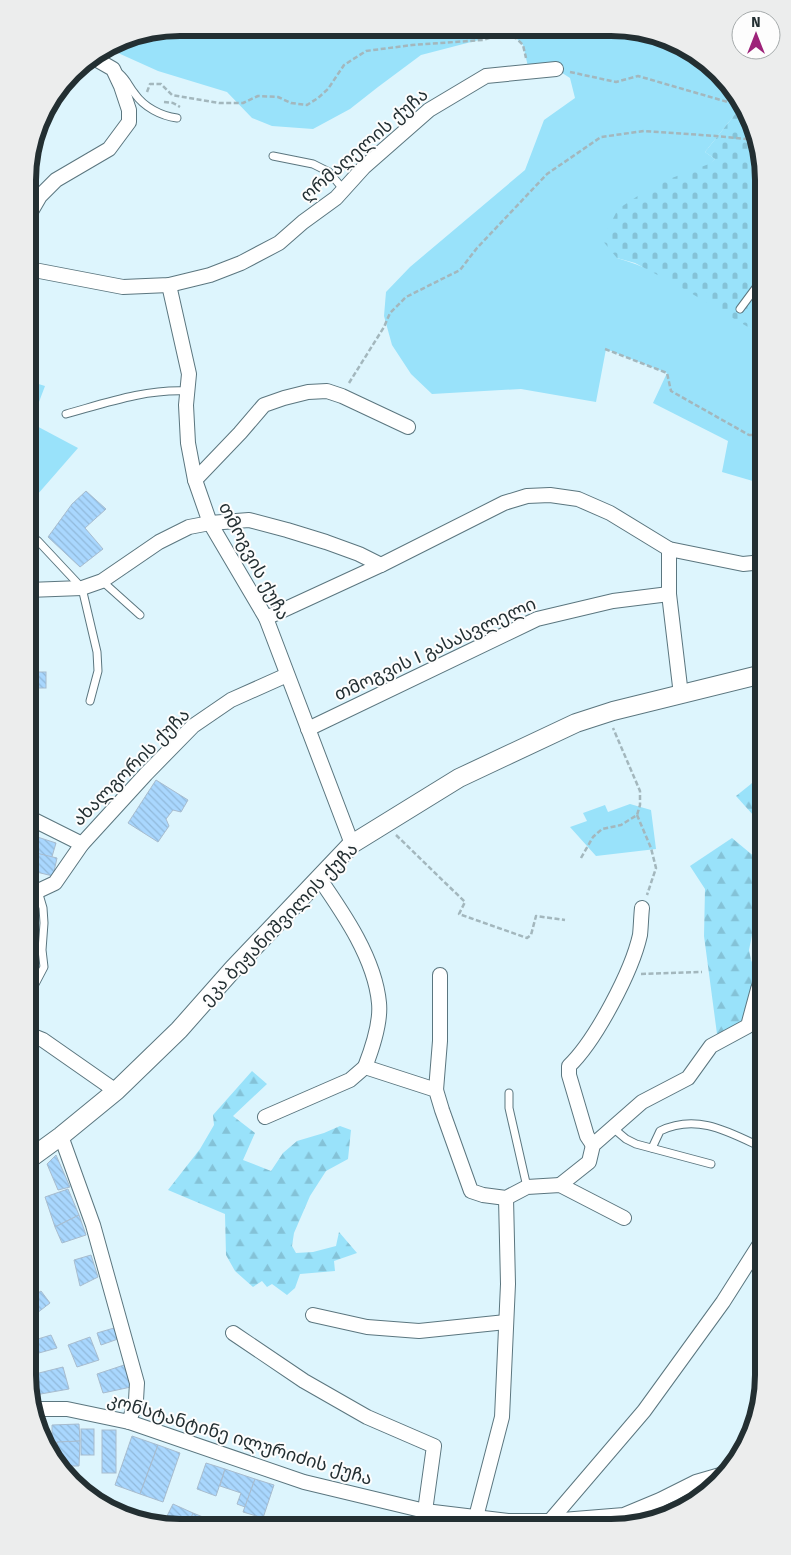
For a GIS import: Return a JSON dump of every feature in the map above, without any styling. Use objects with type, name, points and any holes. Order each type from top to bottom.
[{"type":"street","points":[[37,201],[56,180],[108,149],[129,122],[129,110],[122,86],[113,70],[99,61]]},
{"type":"street","name":"ღრმაღელის ქუჩა","points":[[37,271],[123,287],[169,286],[210,276],[279,243],[303,222],[336,198],[364,167],[429,110],[486,76],[556,69]]},
{"type":"street","name":"თმოგვის ქუჩა","points":[[169,286],[189,374],[186,405],[188,443],[195,480],[210,523],[266,618],[352,844]]},
{"type":"street","points":[[195,480],[240,433],[264,404],[308,392],[327,392],[342,396],[408,427]]},
{"type":"street","points":[[266,618],[381,565],[504,503],[527,496],[542,495],[578,499],[610,513],[668,549],[743,564],[755,563]]},
{"type":"street","points":[[37,590],[82,588],[102,582],[159,542],[189,527],[210,523],[249,520],[326,542],[359,554],[381,565]]},
{"type":"street","points":[[668,549],[668,594],[680,696]]},
{"type":"street","name":"თმოგვის I გასასვლელი","points":[[308,729],[537,619],[613,601],[668,594]]},
{"type":"street","name":"ახალგორის ქუჩა","points":[[36,821],[82,844],[193,726],[232,700],[287,675]]},
{"type":"street","name":"ეკა ბეჟანიშვილის ქუჩა","points":[[36,1154],[62,1136],[116,1091],[179,1030],[233,969],[352,844],[458,778],[576,722],[755,676]]},
{"type":"street","points":[[36,888],[55,883],[82,844]]},
{"type":"street","points":[[265,1117],[350,1080],[366,1067],[373,1046],[379,1005],[374,977],[343,912],[320,878]]},
{"type":"street","points":[[594,1145],[587,1136],[569,1075],[570,1066],[577,1059],[608,1011],[627,974],[640,935],[642,908]]},
{"type":"street","points":[[440,975],[440,1041],[436,1090],[471,1191],[483,1195],[506,1198],[527,1187],[560,1185],[624,1218]]},
{"type":"street","points":[[560,1185],[589,1162],[594,1145],[642,1102],[688,1078],[711,1046],[748,1026],[754,1003]]},
{"type":"street","points":[[36,1037],[43,1040],[116,1091]]},
{"type":"street","points":[[366,1067],[436,1090]]},
{"type":"street","points":[[62,1136],[93,1225],[137,1383],[136,1400],[129,1422]]},
{"type":"street","points":[[476,1517],[502,1417],[508,1284],[506,1198]]},
{"type":"street","points":[[553,1519],[644,1411],[723,1302],[754,1253]]},
{"type":"street","points":[[312,1315],[367,1327],[419,1331],[506,1322]]},
{"type":"street","points":[[233,1332],[304,1381],[367,1417],[434,1446],[425,1511]]},
{"type":"street","name":"კონსტანტინე ილურიძის ქუჩა","points":[[41,1409],[67,1409],[129,1422],[304,1482],[425,1511],[492,1519]]},
{"type":"street","name":"კონსტანტინე ილურიძის ქუჩა","points":[[582,1519],[624,1515],[696,1482],[713,1477]]},
{"type":"lane","points":[[113,70],[126,80],[146,106],[168,117],[177,118]]},
{"type":"lane","points":[[273,156],[313,164],[329,172],[343,189]]},
{"type":"lane","points":[[740,308],[755,289]]},
{"type":"lane","points":[[66,414],[141,394],[172,390],[187,391]]},
{"type":"lane","points":[[37,540],[82,588],[97,652],[98,671],[90,701]]},
{"type":"lane","points":[[102,582],[140,614]]},
{"type":"lane","points":[[36,895],[43,908],[42,950],[44,967],[36,982]]},
{"type":"lane","points":[[509,1093],[509,1108],[527,1187]]},
{"type":"lane","points":[[652,1148],[660,1130],[673,1124],[686,1123],[728,1131],[754,1144]]},
{"type":"lane","points":[[613,1128],[626,1139],[711,1164]]},
{"type":"path","points":[[152,96],[147,92],[150,84],[161,84],[172,95],[219,103],[243,103],[258,96],[278,97],[291,103],[306,105],[318,98],[328,88],[344,65],[366,51],[412,45],[483,40],[495,36]]},
{"type":"path","points":[[504,36],[516,38],[523,45],[529,71]]},
{"type":"path","points":[[556,69],[616,82],[638,76],[733,104]]},
{"type":"path","points":[[157,101],[173,103],[182,108],[183,115],[177,118]]},
{"type":"path","points":[[342,396],[384,327],[390,312],[406,296],[460,270],[476,248],[547,174],[601,137],[644,131],[748,139]]},
{"type":"path","points":[[605,349],[667,373],[671,391],[749,435],[755,435]]},
{"type":"path","points":[[606,713],[640,791],[640,805],[637,815],[651,848],[656,868],[642,908]]},
{"type":"path","points":[[580,858],[592,836],[602,829],[621,825],[637,815]]},
{"type":"path","points":[[384,824],[465,902],[460,914],[527,938],[531,935],[536,916],[565,920]]},
{"type":"path","points":[[627,974],[702,972]]},
{"type":"green space","points":[[180,36],[494,36],[421,55],[350,109],[313,129],[272,126],[252,118],[227,92],[158,71],[115,52],[143,41],[161,37]]},
{"type":"green space","points":[[504,36],[611,36],[630,37],[657,44],[691,60],[706,72],[731,100],[737,111],[705,152],[715,159],[617,258],[655,272],[674,282],[755,331],[755,482],[722,472],[728,441],[653,403],[667,373],[606,349],[596,402],[521,389],[432,394],[411,374],[392,345],[384,316],[386,292],[410,267],[525,170],[544,120],[575,98],[570,78],[556,69],[529,71],[523,45],[516,38]]},
{"type":"green space","points":[[737,111],[752,152],[755,180],[755,331],[684,289],[635,263],[617,258],[602,240],[618,209],[656,184],[709,164],[715,159],[705,152]]},
{"type":"green space","points":[[37,383],[45,386],[37,408]]},
{"type":"green space","points":[[37,426],[78,448],[37,495]]},
{"type":"green space","points":[[755,781],[754,817],[736,796]]},
{"type":"green space","points":[[630,804],[651,810],[656,849],[596,856],[570,827],[587,821],[583,813],[605,805],[608,812]]},
{"type":"green space","points":[[732,838],[754,857],[754,929],[749,950],[754,967],[754,990],[746,1024],[717,1034],[704,936],[705,889],[690,866]]},
{"type":"green space","points":[[252,1071],[267,1084],[233,1116],[255,1133],[243,1160],[271,1171],[283,1153],[297,1141],[340,1126],[351,1130],[348,1159],[326,1171],[310,1196],[294,1233],[292,1246],[296,1253],[313,1252],[336,1246],[339,1232],[357,1253],[334,1261],[335,1271],[300,1274],[295,1288],[287,1295],[272,1284],[267,1287],[262,1281],[253,1287],[235,1271],[226,1255],[225,1214],[168,1190],[200,1149],[214,1125],[213,1115]]},
{"type":"building","points":[[86,491],[106,509],[85,528],[103,549],[80,567],[48,537],[72,504]]},
{"type":"building","points":[[37,672],[46,672],[46,688],[37,688]]},
{"type":"building","points":[[156,780],[188,800],[181,812],[173,810],[166,819],[169,826],[158,842],[128,823]]},
{"type":"building","points":[[36,837],[56,843],[51,860],[36,855]]},
{"type":"building","points":[[36,853],[57,858],[53,876],[36,872]]},
{"type":"building","points":[[56,1155],[70,1187],[58,1190],[47,1164]]},
{"type":"building","points":[[68,1189],[79,1215],[55,1227],[45,1197]]},
{"type":"building","points":[[79,1215],[86,1235],[62,1243],[55,1227]]},
{"type":"building","points":[[91,1255],[98,1277],[80,1286],[74,1260]]},
{"type":"building","points":[[41,1291],[50,1303],[36,1314],[36,1294]]},
{"type":"building","points":[[114,1328],[118,1339],[101,1345],[97,1333]]},
{"type":"building","points":[[51,1335],[57,1348],[36,1354],[36,1340]]},
{"type":"building","points":[[90,1337],[99,1360],[77,1367],[68,1345]]},
{"type":"building","points":[[124,1365],[131,1387],[103,1393],[97,1374]]},
{"type":"building","points":[[63,1367],[69,1389],[37,1395],[36,1374]]},
{"type":"building","points":[[79,1424],[80,1441],[53,1443],[52,1425]]},
{"type":"building","points":[[81,1429],[94,1429],[94,1455],[81,1455]]},
{"type":"building","points":[[102,1430],[116,1430],[116,1473],[102,1473]]},
{"type":"building","points":[[132,1436],[158,1445],[140,1494],[115,1485]]},
{"type":"building","points":[[80,1441],[79,1466],[70,1468],[57,1450],[57,1442]]},
{"type":"building","points":[[158,1445],[180,1453],[163,1502],[140,1494]]},
{"type":"building","points":[[206,1463],[225,1469],[216,1496],[197,1489]]},
{"type":"building","points":[[225,1469],[255,1479],[245,1507],[237,1504],[241,1493],[220,1486]]},
{"type":"building","points":[[255,1479],[274,1485],[263,1518],[243,1512]]},
{"type":"building","points":[[173,1504],[193,1513],[191,1519],[166,1518]]},
{"type":"building","points":[[193,1513],[208,1519],[191,1519]]}]
